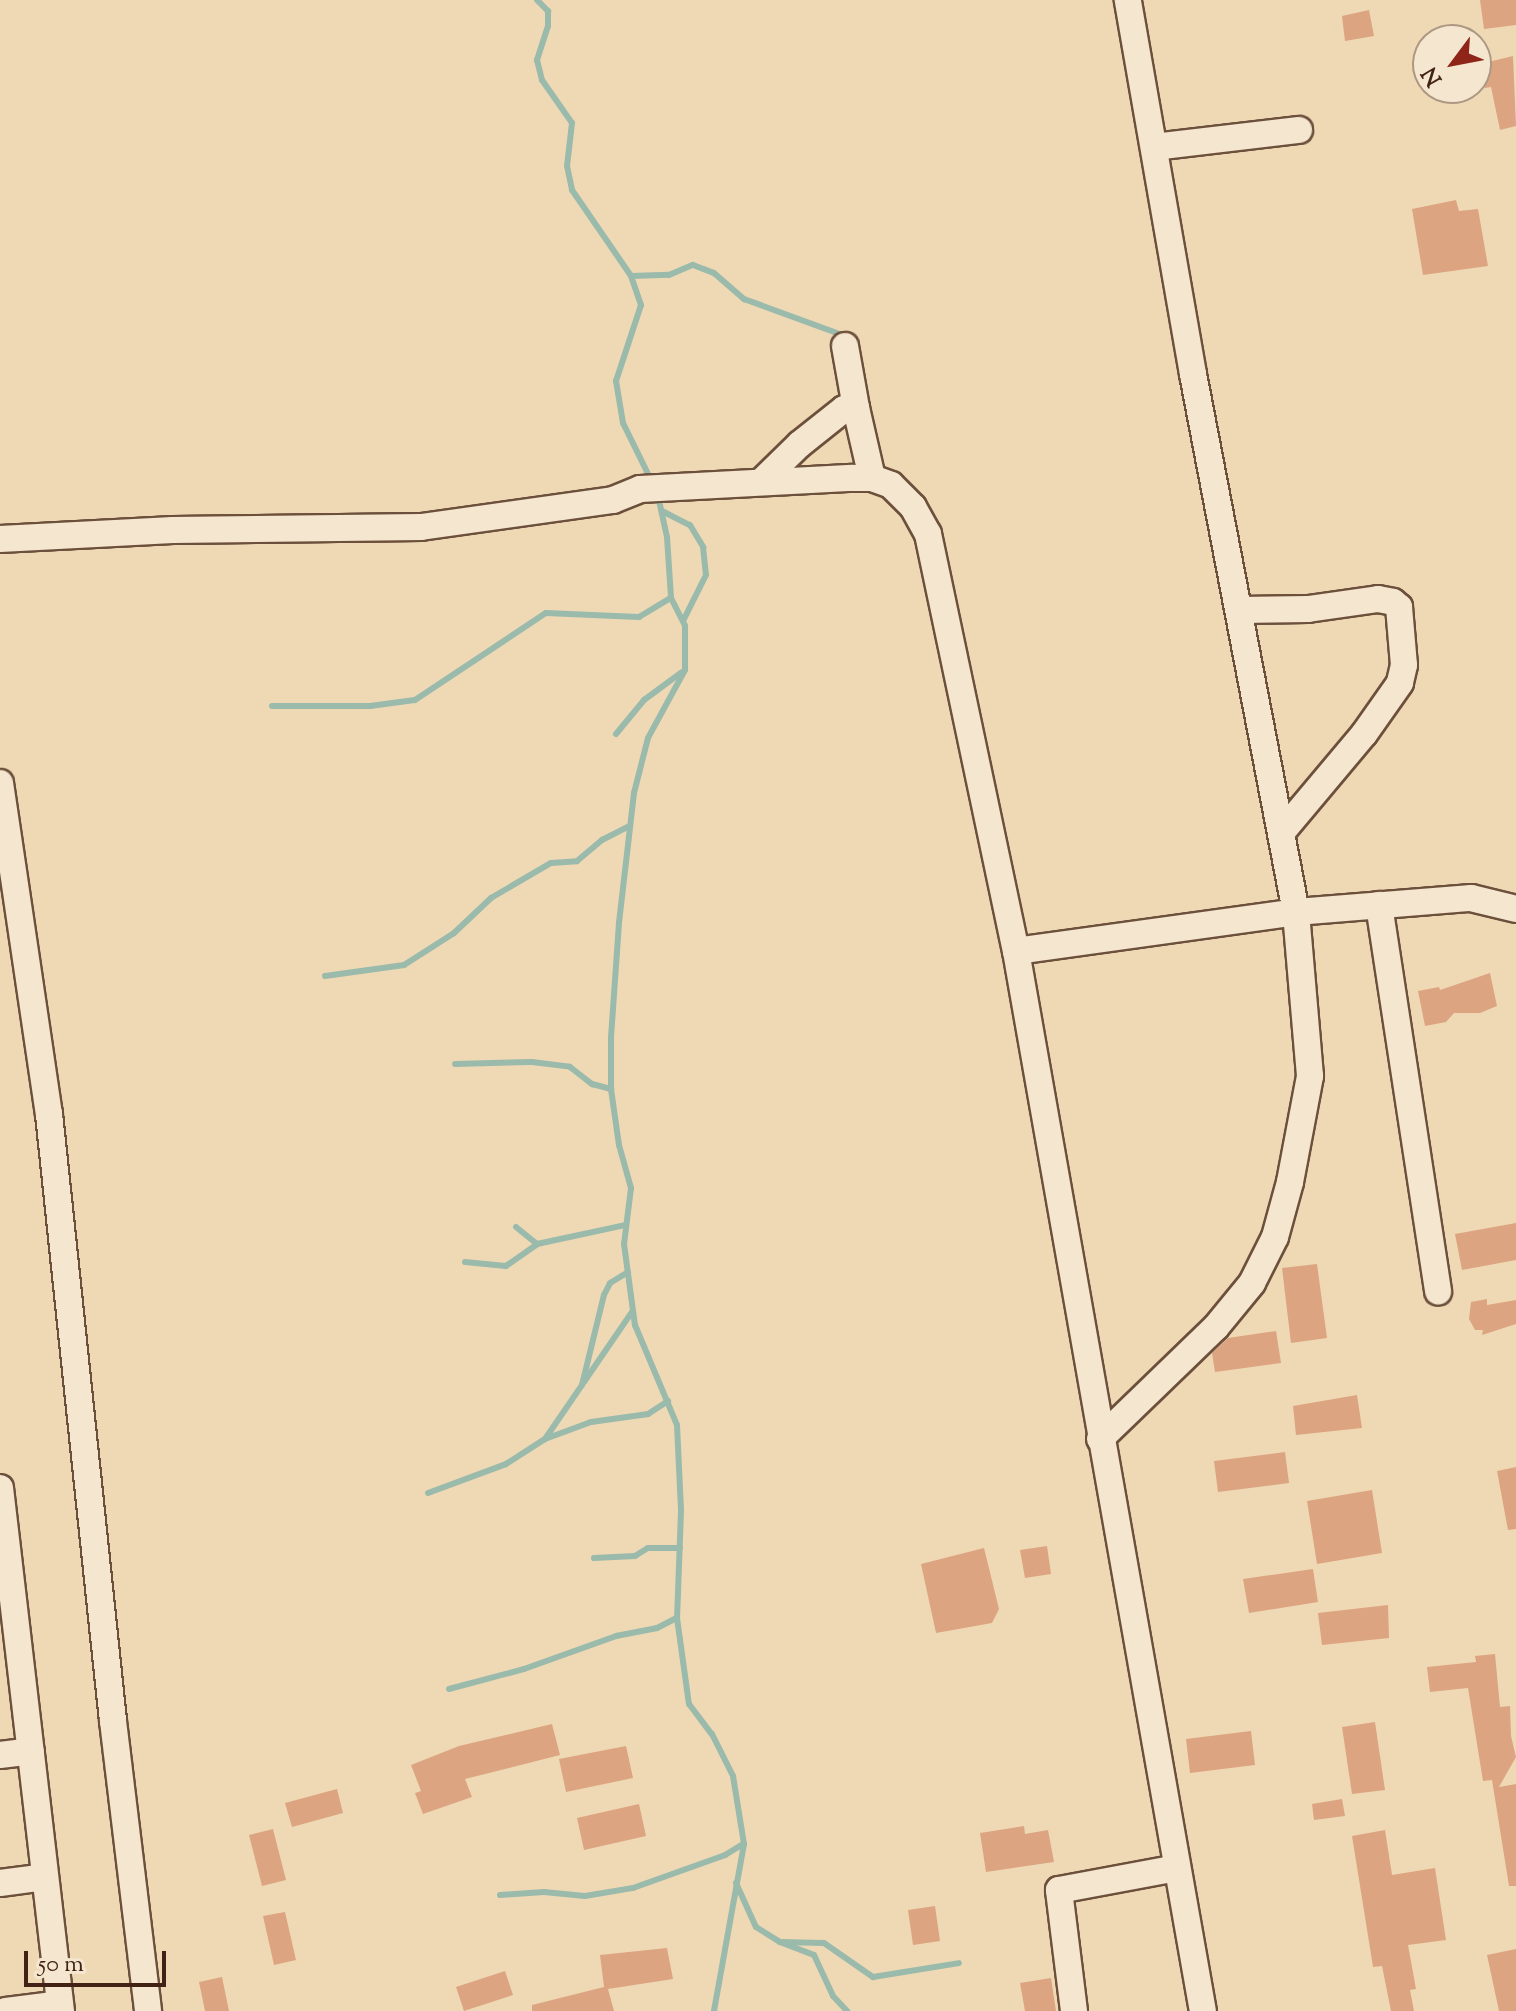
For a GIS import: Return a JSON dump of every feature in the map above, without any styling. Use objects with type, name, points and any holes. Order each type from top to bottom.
[{"type":"street","points":[[1100,1439],[1216,1327],[1252,1283],[1275,1237],[1310,1076],[1296,912],[1128,0]]},
{"type":"street","points":[[1154,147],[1299,130]]},
{"type":"street","points":[[845,346],[872,478]]},
{"type":"street","points":[[761,482],[800,444],[844,409],[856,408]]},
{"type":"street","points":[[0,539],[173,530],[421,527],[613,500],[652,488],[761,482],[872,478],[902,493],[928,534],[1016,951],[1203,2011]]},
{"type":"street","points":[[1239,610],[1308,609],[1378,599],[1393,602],[1399,607],[1404,665],[1400,683],[1364,734],[1281,833]]},
{"type":"street","points":[[0,783],[49,1114],[111,1705],[148,2011]]},
{"type":"street","points":[[1016,951],[1296,912],[1379,905],[1471,898],[1516,909]]},
{"type":"street","points":[[1379,905],[1438,1292]]},
{"type":"street","points":[[0,1488],[8,1629],[31,1751],[60,2008],[6,2011]]},
{"type":"street","points":[[0,1755],[31,1751]]},
{"type":"street","points":[[1074,2011],[1058,1880],[1177,1868]]},
{"type":"street","points":[[0,1883],[45,1877]]},
{"type":"building","points":[[1480,0],[1516,0],[1516,25],[1492,28],[1492,24],[1483,24]]},
{"type":"building","points":[[1369,10],[1374,36],[1345,41],[1342,16]]},
{"type":"building","points":[[1513,56],[1516,126],[1500,130],[1492,92],[1492,61]]},
{"type":"building","points":[[1456,200],[1459,211],[1478,209],[1488,266],[1423,275],[1412,209]]},
{"type":"building","points":[[1490,973],[1497,1006],[1480,1013],[1454,1013],[1446,1022],[1425,1026],[1418,991],[1439,987],[1440,990]]},
{"type":"building","points":[[1516,1223],[1516,1260],[1462,1270],[1455,1234]]},
{"type":"building","points":[[1317,1264],[1327,1338],[1291,1343],[1282,1268]]},
{"type":"building","points":[[1487,1299],[1487,1305],[1516,1300],[1516,1324],[1482,1335],[1483,1330],[1475,1330],[1469,1319],[1471,1302]]},
{"type":"building","points":[[1276,1331],[1281,1363],[1215,1372],[1212,1353],[1228,1338]]},
{"type":"building","points":[[1357,1395],[1362,1428],[1296,1435],[1293,1406]]},
{"type":"building","points":[[1285,1452],[1289,1483],[1218,1492],[1214,1461]]},
{"type":"building","points":[[1516,1467],[1516,1529],[1508,1530],[1497,1471]]},
{"type":"building","points":[[1372,1490],[1382,1553],[1317,1564],[1307,1501]]},
{"type":"building","points":[[1047,1546],[1051,1574],[1025,1578],[1020,1550]]},
{"type":"building","points":[[984,1548],[999,1609],[992,1623],[936,1633],[921,1564]]},
{"type":"building","points":[[1313,1569],[1318,1602],[1249,1613],[1243,1579]]},
{"type":"building","points":[[1388,1605],[1389,1638],[1322,1645],[1318,1613]]},
{"type":"building","points":[[1495,1654],[1500,1707],[1510,1706],[1511,1736],[1516,1757],[1499,1787],[1516,1784],[1516,1886],[1509,1886],[1492,1780],[1483,1781],[1468,1688],[1430,1692],[1427,1667],[1476,1662],[1475,1656]]},
{"type":"building","points":[[1375,1722],[1385,1790],[1352,1794],[1342,1727]]},
{"type":"building","points":[[552,1724],[560,1755],[465,1779],[472,1797],[423,1814],[415,1793],[421,1791],[411,1765],[459,1746]]},
{"type":"building","points":[[1251,1731],[1255,1765],[1190,1773],[1186,1739]]},
{"type":"building","points":[[626,1746],[633,1778],[566,1792],[559,1759]]},
{"type":"building","points":[[337,1789],[343,1813],[292,1827],[285,1803]]},
{"type":"building","points":[[1342,1799],[1345,1816],[1314,1820],[1312,1804]]},
{"type":"building","points":[[639,1804],[646,1836],[584,1850],[577,1818]]},
{"type":"building","points":[[1024,1826],[1025,1834],[1048,1830],[1054,1862],[986,1872],[980,1833]]},
{"type":"building","points":[[273,1829],[286,1880],[262,1886],[249,1835]]},
{"type":"building","points":[[1385,1830],[1392,1875],[1435,1868],[1446,1940],[1408,1945],[1416,1989],[1410,1990],[1414,2011],[1391,2011],[1382,1966],[1373,1967],[1352,1836]]},
{"type":"building","points":[[935,1906],[940,1941],[913,1945],[908,1910]]},
{"type":"building","points":[[285,1912],[296,1960],[274,1965],[263,1916]]},
{"type":"building","points":[[667,1948],[673,1979],[608,1989],[614,2011],[532,2011],[532,2005],[604,1987],[600,1955]]},
{"type":"building","points":[[1516,1949],[1516,2011],[1499,2011],[1487,1955]]},
{"type":"building","points":[[505,1971],[513,1995],[464,2011],[456,1987]]},
{"type":"building","points":[[222,1977],[229,2011],[205,2011],[199,1982]]},
{"type":"building","points":[[1051,1978],[1056,2011],[1025,2011],[1020,1983]]},
{"type":"waterway","points":[[537,0],[548,11],[548,26],[537,60],[542,80],[572,123],[567,166],[572,190],[631,276],[641,305],[616,381],[623,423],[652,482]]},
{"type":"waterway","points":[[631,276],[669,275],[693,265],[714,273],[744,299],[837,333]]},
{"type":"waterway","points":[[658,496],[667,537],[671,598],[685,626],[685,670],[648,738],[634,793],[619,923],[611,1038],[611,1089],[619,1145],[631,1188],[624,1244],[635,1325],[677,1425],[681,1511],[677,1618],[689,1704],[712,1734],[733,1776],[744,1844],[714,2011]]},
{"type":"waterway","points":[[662,511],[690,525],[703,547],[706,575],[683,621]]},
{"type":"waterway","points":[[272,706],[370,706],[415,700],[546,613],[639,617],[671,598]]},
{"type":"waterway","points":[[616,734],[644,700],[682,672]]},
{"type":"waterway","points":[[325,976],[404,965],[454,933],[491,898],[551,863],[577,861],[602,840],[630,826]]},
{"type":"waterway","points":[[455,1064],[532,1062],[570,1067],[592,1084],[611,1089]]},
{"type":"waterway","points":[[516,1227],[537,1244],[626,1225]]},
{"type":"waterway","points":[[465,1262],[506,1266],[537,1244]]},
{"type":"waterway","points":[[545,1439],[582,1385],[604,1295],[610,1283],[628,1272]]},
{"type":"waterway","points":[[584,1382],[632,1312]]},
{"type":"waterway","points":[[428,1493],[506,1464],[545,1439],[591,1422],[648,1414],[668,1401]]},
{"type":"waterway","points":[[594,1558],[635,1556],[648,1548],[680,1548]]},
{"type":"waterway","points":[[449,1689],[524,1669],[616,1636],[657,1628],[677,1618]]},
{"type":"waterway","points":[[500,1895],[544,1892],[585,1896],[633,1888],[725,1855],[743,1844]]},
{"type":"waterway","points":[[736,1883],[756,1927],[780,1942],[814,1955],[833,1996],[847,2011]]},
{"type":"waterway","points":[[780,1942],[824,1943],[873,1977],[959,1963]]}]
